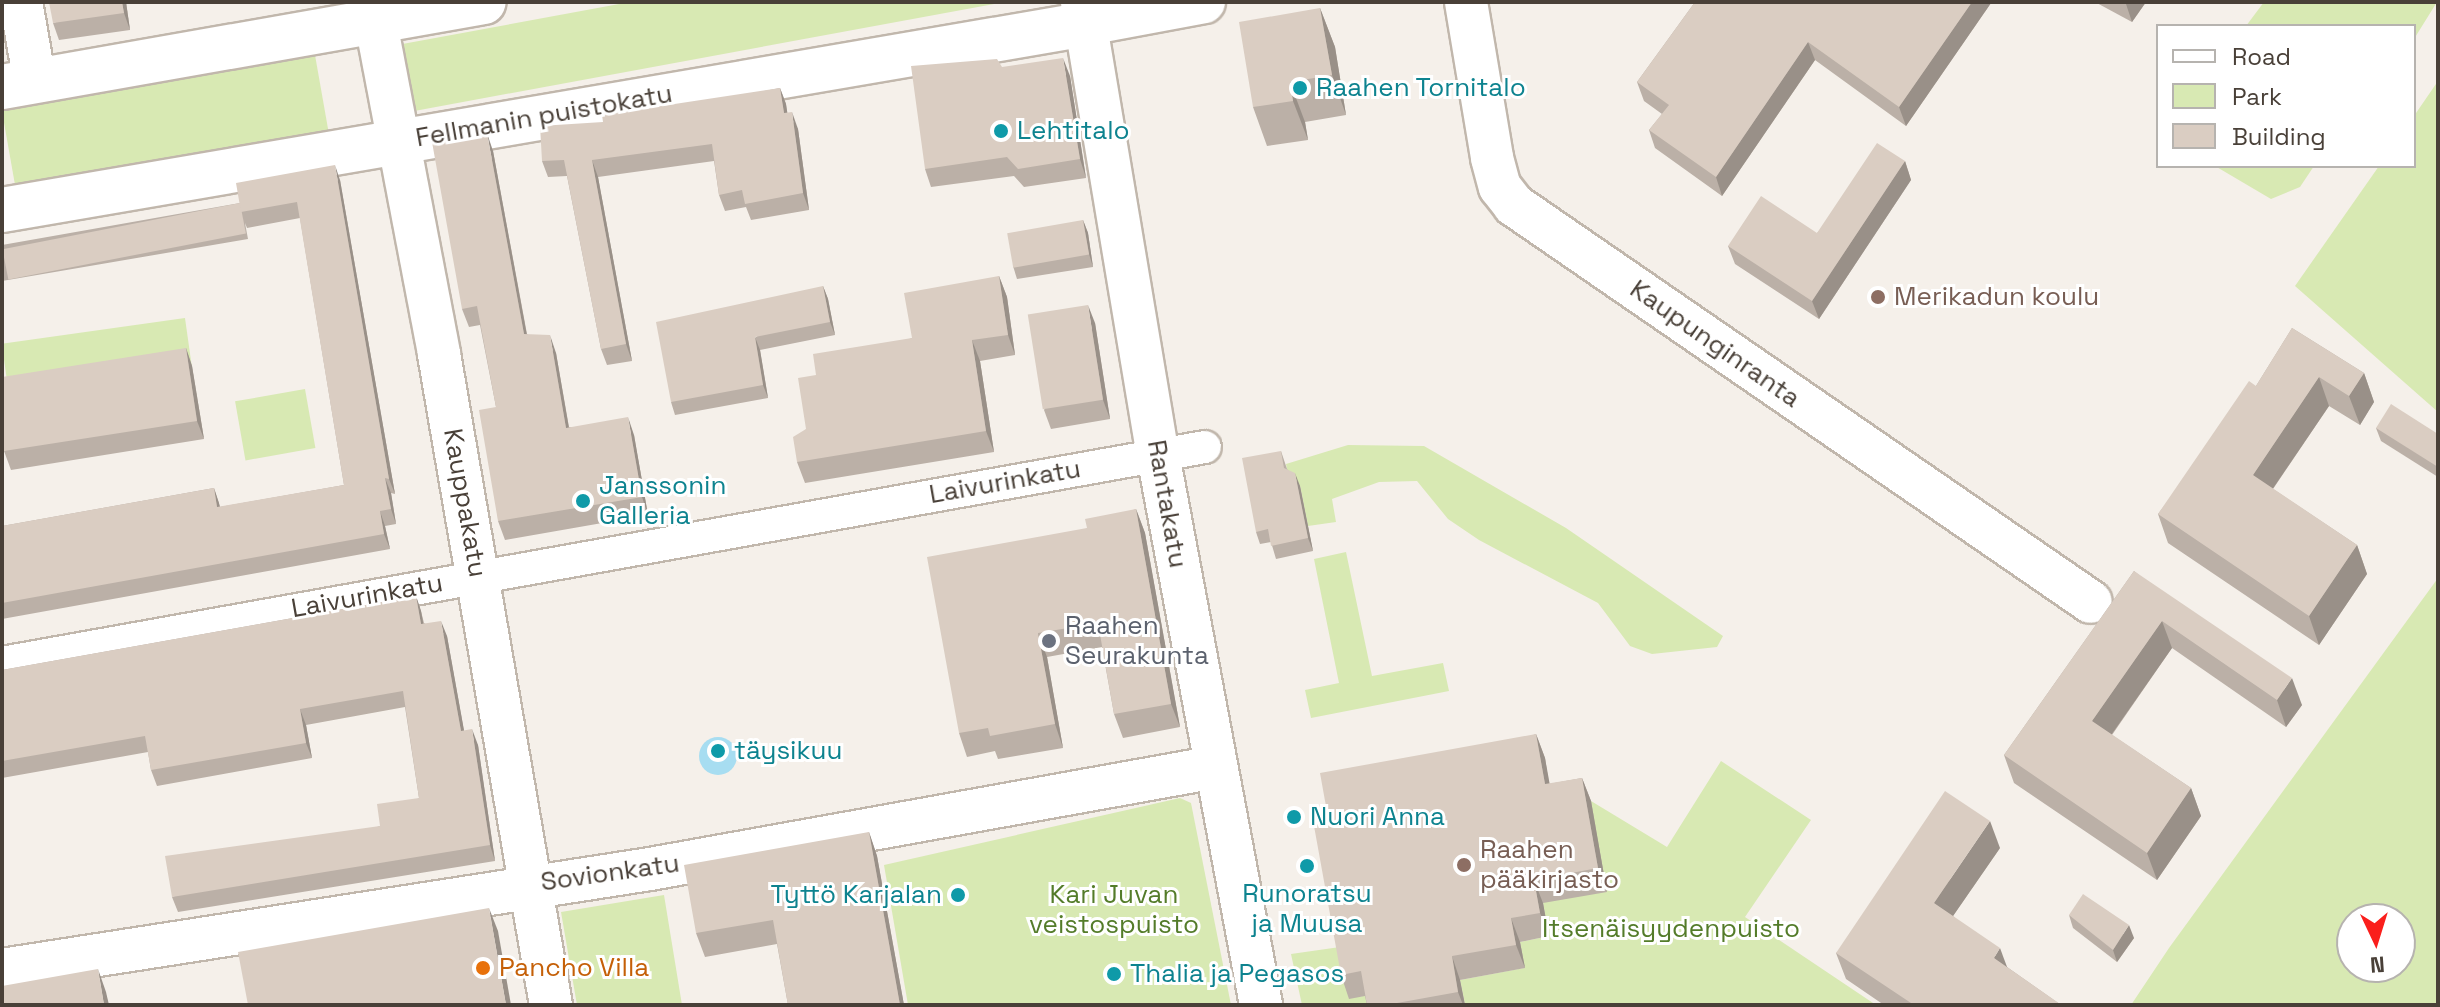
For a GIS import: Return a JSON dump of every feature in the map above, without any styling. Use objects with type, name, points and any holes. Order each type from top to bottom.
[{"type":"street","points":[[21,2],[19,84],[375,12],[484,2]]},
{"type":"street","points":[[1084,13],[1204,2]]},
{"type":"street","name":"Kaupunginranta","points":[[1466,2],[1492,158],[1500,187],[1514,205],[2091,602]]},
{"type":"street","name":"Kauppakatu","points":[[375,12],[401,141],[551,1005]]},
{"type":"street","name":"Fellmanin puistokatu","points":[[2,210],[401,141],[1084,13]]},
{"type":"street","name":"Rantakatu","points":[[1084,13],[1158,455],[1261,1005]]},
{"type":"street","name":"Laivurinkatu","points":[[2,663],[1205,447]]},
{"type":"street","name":"Sovionkatu","points":[[2,970],[681,863],[1216,767]]},
{"type":"green space","points":[[630,2],[1005,2],[409,112],[397,45]]},
{"type":"green space","points":[[2264,2],[2437,2],[2416,36],[2416,24],[2248,24]]},
{"type":"green space","points":[[315,55],[329,132],[15,187],[2,110]]},
{"type":"green space","points":[[2438,81],[2438,412],[2295,286],[2378,168],[2416,168],[2416,113]]},
{"type":"green space","points":[[2218,168],[2313,168],[2300,187],[2271,199]]},
{"type":"green space","points":[[185,318],[192,367],[9,392],[2,344]]},
{"type":"green space","points":[[305,389],[315,448],[245,460],[235,401]]},
{"type":"green space","points":[[1348,445],[1424,446],[1566,528],[1723,636],[1717,647],[1652,654],[1630,646],[1598,603],[1479,540],[1448,519],[1417,481],[1379,482],[1332,499],[1336,522],[1308,526],[1300,486],[1289,481],[1286,464]]},
{"type":"green space","points":[[1346,552],[1372,676],[1443,663],[1449,691],[1311,718],[1305,690],[1339,683],[1314,559]]},
{"type":"green space","points":[[2438,578],[2438,1005],[2131,1005],[2169,948]]},
{"type":"green space","name":"Itsenäisyydenpuisto","points":[[1721,761],[1811,820],[1745,917],[1876,1005],[1465,1005],[1460,980],[1524,968],[1520,942],[1549,936],[1543,903],[1591,801],[1667,847]]},
{"type":"green space","name":"Kari Juvan veistospuisto","points":[[1180,798],[1191,803],[1231,1005],[908,1005],[884,865]]},
{"type":"green space","points":[[664,895],[682,1005],[577,1005],[561,912]]},
{"type":"green space","points":[[1340,947],[1349,998],[1370,995],[1371,1005],[1302,1005],[1291,954]]},
{"type":"water","points":[[718,737],[731,743],[737,756],[731,769],[718,775],[705,769],[699,756],[705,743]]},
{"type":"building","points":[[49,2],[122,2],[124,13],[53,23]]},
{"type":"building","points":[[1695,2],[1972,2],[1899,107],[1808,42],[1716,177],[1649,130],[1669,105],[1637,82]]},
{"type":"building","points":[[1320,8],[1332,75],[1290,82],[1293,101],[1253,107],[1239,22]]},
{"type":"building","name":"Lehtitalo","points":[[1063,58],[1080,159],[1018,169],[1007,157],[925,169],[911,66],[997,59],[1002,67]]},
{"type":"building","points":[[780,88],[784,113],[792,112],[803,193],[745,204],[742,190],[719,195],[712,144],[592,160],[626,344],[601,349],[564,160],[542,161],[540,126],[603,122],[602,115]]},
{"type":"building","points":[[487,133],[524,334],[550,335],[566,428],[628,417],[642,497],[498,521],[479,410],[496,407],[477,306],[462,309],[432,142]]},
{"type":"building","points":[[1877,143],[1905,161],[1812,301],[1728,246],[1761,196],[1817,233]]},
{"type":"building","points":[[335,165],[389,479],[385,478],[391,509],[380,511],[384,534],[2,603],[2,526],[214,488],[217,507],[344,485],[297,202],[241,212],[236,183]]},
{"type":"building","points":[[240,203],[246,233],[8,280],[2,249]]},
{"type":"building","points":[[1083,220],[1089,254],[1013,268],[1007,233]]},
{"type":"building","points":[[999,276],[1008,335],[972,340],[986,431],[797,462],[793,437],[806,429],[798,378],[816,375],[813,354],[912,338],[904,293]]},
{"type":"building","points":[[823,286],[830,322],[755,337],[763,385],[671,402],[656,322]]},
{"type":"building","points":[[1088,305],[1103,400],[1043,409],[1028,315]]},
{"type":"building","points":[[2292,328],[2364,373],[2349,396],[2319,377],[2253,475],[2357,545],[2309,616],[2158,514],[2249,381],[2256,386]]},
{"type":"building","points":[[186,348],[197,421],[4,451],[2,377]]},
{"type":"building","points":[[2391,404],[2438,434],[2438,467],[2376,428]]},
{"type":"building","points":[[1281,451],[1284,468],[1295,473],[1308,538],[1271,546],[1268,529],[1256,532],[1242,458]]},
{"type":"building","name":"Raahen Seurakunta","points":[[1136,509],[1171,704],[1114,714],[1098,623],[1038,633],[1055,724],[990,736],[988,728],[959,733],[927,557],[1087,528],[1085,519]]},
{"type":"building","points":[[2134,571],[2292,678],[2277,700],[2162,621],[2092,721],[2191,788],[2147,853],[2004,755]]},
{"type":"building","points":[[416,596],[421,624],[441,621],[461,731],[472,729],[490,845],[172,897],[165,856],[380,826],[377,804],[419,798],[403,691],[300,709],[306,743],[151,770],[145,736],[2,761],[2,670]]},
{"type":"building","name":"Raahen pääkirjasto","points":[[1536,734],[1545,784],[1582,778],[1598,868],[1534,880],[1540,913],[1511,918],[1516,945],[1452,956],[1458,992],[1386,1005],[1367,1005],[1361,971],[1341,975],[1312,815],[1327,812],[1320,773]]},
{"type":"building","points":[[1945,791],[1990,821],[1934,903],[2000,948],[1994,958],[2060,1005],[1914,1005],[1836,953]]},
{"type":"building","points":[[869,832],[900,1005],[788,1005],[773,920],[696,933],[684,865]]},
{"type":"building","points":[[2083,894],[2129,925],[2113,950],[2069,915]]},
{"type":"building","points":[[489,908],[506,1005],[248,1005],[238,952]]},
{"type":"building","points":[[98,969],[104,1005],[2,1005],[2,986]]},
{"type":"place","name":"Raahen Tornitalo","points":[[1300,88]]},
{"type":"place","name":"Lehtitalo","points":[[1001,131]]},
{"type":"place","name":"Merikadun koulu","points":[[1878,297]]},
{"type":"place","name":"Janssonin Galleria","points":[[583,501]]},
{"type":"place","name":"Raahen Seurakunta","points":[[1049,641]]},
{"type":"place","name":"täysikuu","points":[[718,751]]},
{"type":"place","name":"Nuori Anna","points":[[1294,817]]},
{"type":"place","name":"Raahen pääkirjasto","points":[[1464,865]]},
{"type":"place","name":"Runoratsu ja Muusa","points":[[1307,866]]},
{"type":"place","name":"Tyttö Karjalan","points":[[958,895]]},
{"type":"place","name":"Pancho Villa","points":[[483,968]]},
{"type":"place","name":"Thalia ja Pegasos","points":[[1114,974]]}]
